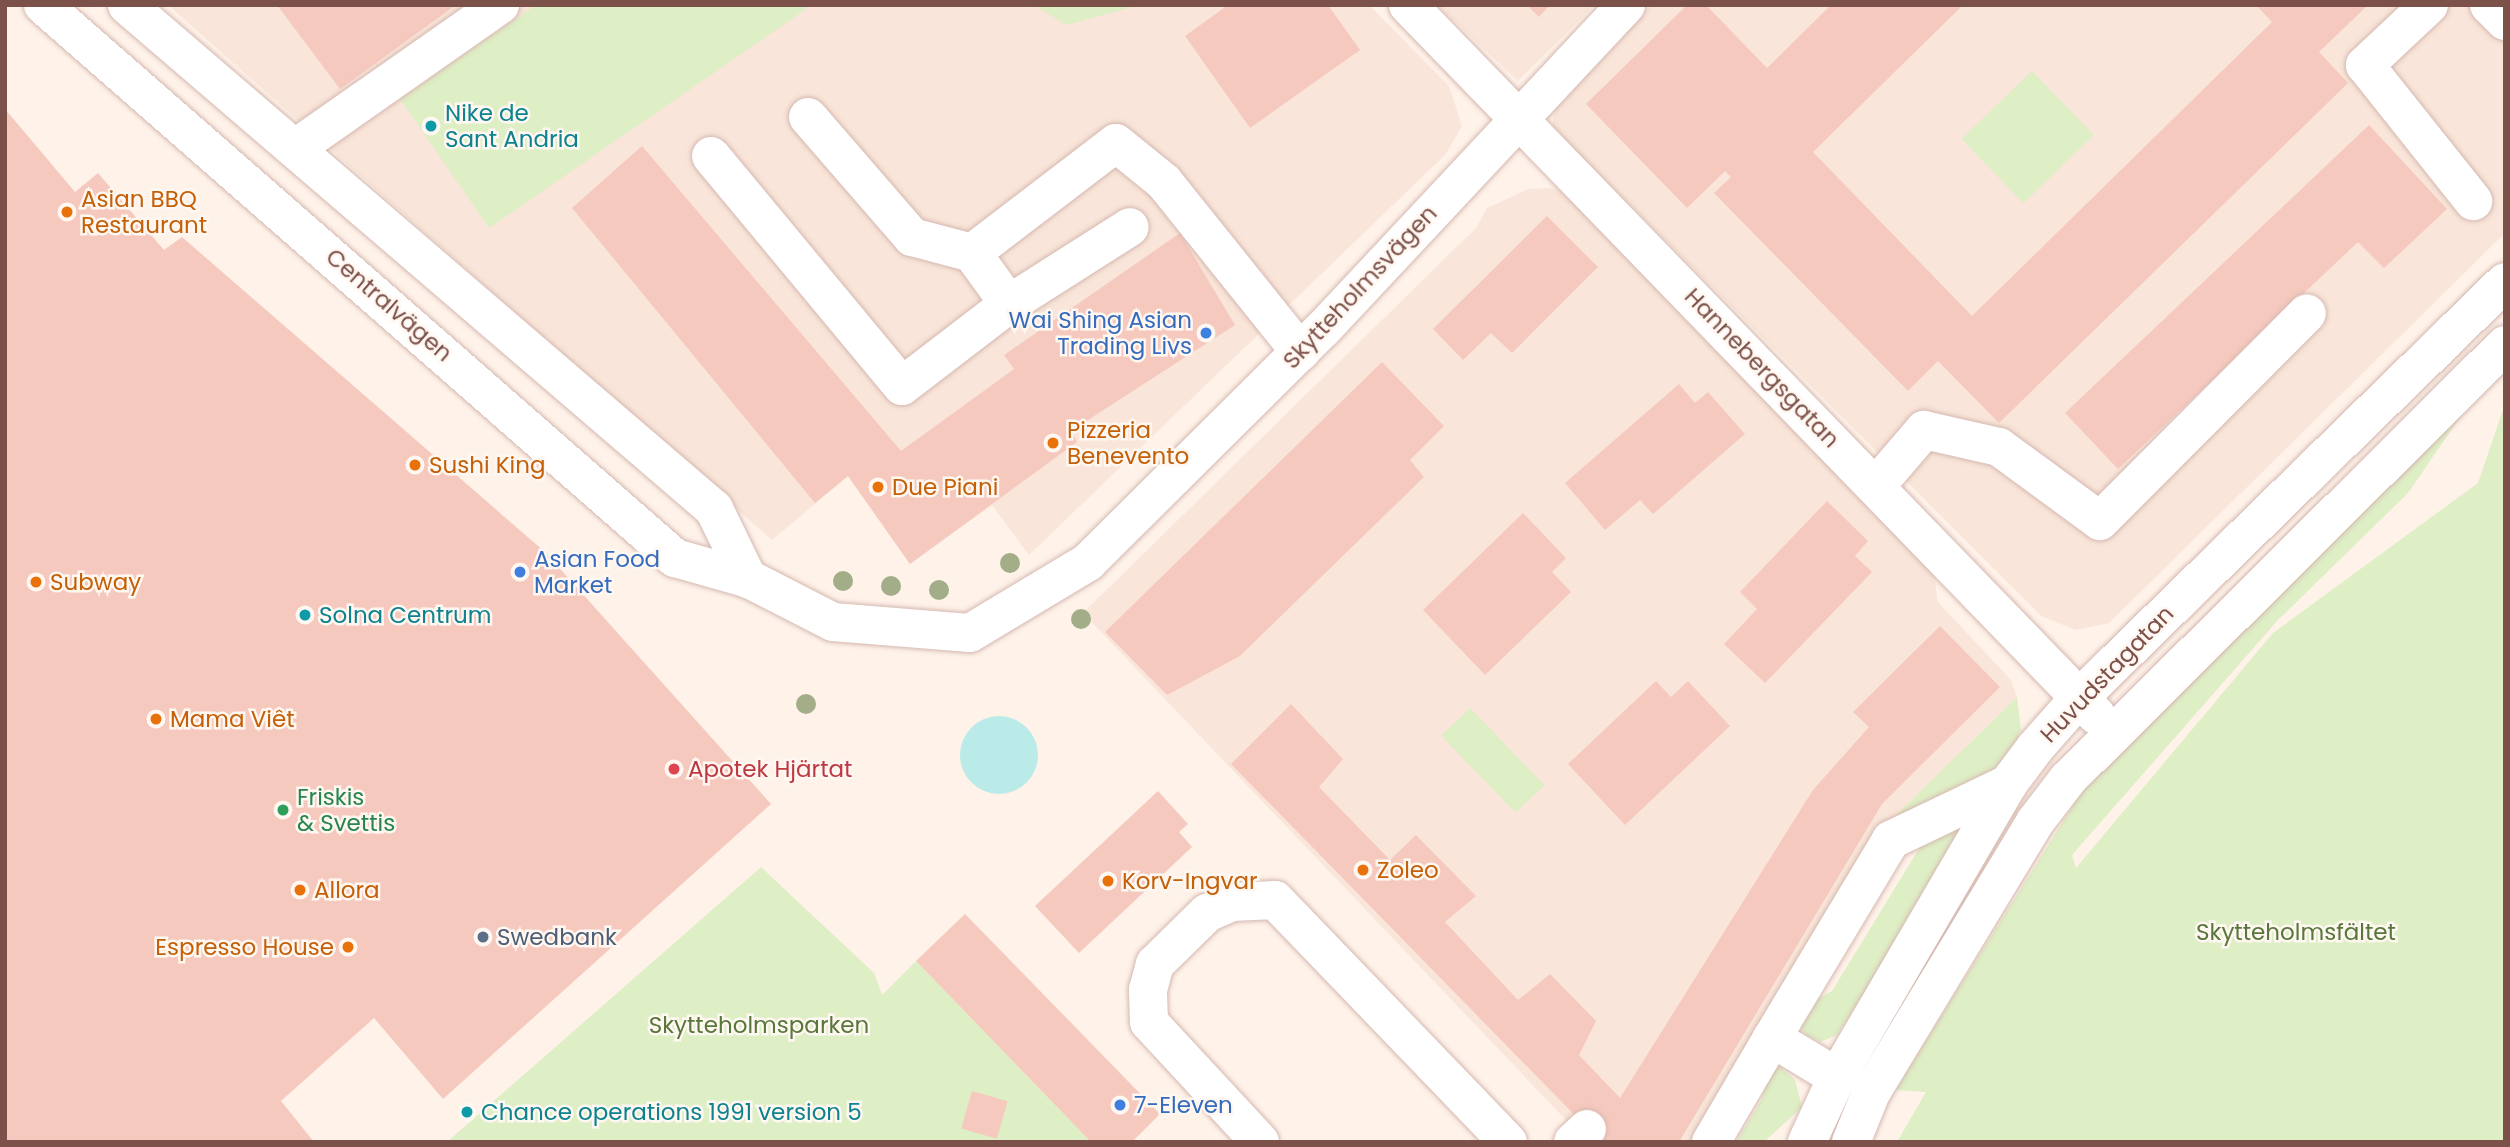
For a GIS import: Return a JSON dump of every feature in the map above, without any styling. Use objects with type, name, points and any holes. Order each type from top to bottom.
[{"type":"street","name":"Centralvägen","points":[[43,5],[674,558],[748,579],[833,622],[970,633],[1088,562]]},
{"type":"street","points":[[127,5],[297,147],[714,509],[748,579]]},
{"type":"street","points":[[297,147],[500,5]]},
{"type":"street","name":"Hannebergsgatan","points":[[1408,5],[1519,116],[2113,733]]},
{"type":"street","name":"Skytteholmsvägen","points":[[1088,562],[1300,352],[1626,5]]},
{"type":"street","points":[[2429,5],[2365,65],[2473,201]]},
{"type":"street","points":[[2489,5],[2505,21]]},
{"type":"street","points":[[808,117],[912,237],[972,253],[1009,304]]},
{"type":"street","points":[[972,253],[1116,142],[1164,182],[1300,352]]},
{"type":"street","points":[[710,156],[902,386],[1009,304],[1130,227]]},
{"type":"street","name":"Huvudstagatan","points":[[1807,1142],[1837,1077],[2008,784],[2079,698],[2505,282]]},
{"type":"street","points":[[1876,486],[1924,430],[1999,447],[2100,521],[2307,313]]},
{"type":"street","name":"Huvudstagatan","points":[[1852,1142],[1871,1093],[2035,822],[2113,733],[2505,345]]},
{"type":"street","points":[[1711,1142],[1892,840],[2008,784]]},
{"type":"street","points":[[1260,1142],[1149,1022],[1148,990],[1155,964],[1207,914],[1232,902],[1275,900],[1508,1142]]},
{"type":"street","points":[[1772,1038],[1837,1077]]},
{"type":"shaded area","points":[[168,5],[1369,5],[1449,86],[1462,126],[1445,155],[1029,555],[992,505],[910,564],[848,476],[772,540]]},
{"type":"shaded area","points":[[1437,5],[1595,5],[1518,81]]},
{"type":"shaded area","points":[[1650,5],[2505,5],[2505,233],[2109,623],[2076,630],[2041,616],[1552,127],[1556,101]]},
{"type":"shaded area","points":[[1550,188],[1566,192],[1935,573],[1937,601],[2011,680],[2017,697],[1891,820],[1697,1142],[1587,1142],[1083,613],[1476,228],[1487,208],[1528,189]]},
{"type":"green space","points":[[536,5],[812,5],[489,228],[400,99]]},
{"type":"green space","points":[[1034,5],[1140,5],[1066,25]]},
{"type":"green space","points":[[2032,71],[2094,135],[2023,203],[1962,139]]},
{"type":"green space","name":"Skytteholmsfältet","points":[[2505,404],[2505,1142],[1897,1142],[1926,1092],[1895,1090],[2087,783],[2463,413],[2408,493],[2277,621],[2072,855],[2076,868],[2273,633],[2478,483]]},
{"type":"green space","points":[[2017,697],[2021,730],[2008,762],[1891,820]]},
{"type":"green space","points":[[1470,708],[1544,785],[1516,813],[1441,736]]},
{"type":"green space","points":[[1957,826],[1967,832],[1837,1035],[1820,1042],[1806,1035],[1799,1025],[1803,1007],[1832,991],[1920,847]]},
{"type":"green space","name":"Skytteholmsparken","points":[[761,867],[874,973],[882,995],[916,961],[1091,1142],[447,1142]]},
{"type":"green space","points":[[1780,1067],[1795,1080],[1802,1107],[1764,1142],[1736,1142],[1762,1099],[1769,1071]]},
{"type":"water","points":[[991,716],[1007,716],[1021,722],[1032,733],[1038,747],[1038,763],[1032,777],[1021,788],[1007,794],[991,794],[977,788],[966,777],[960,763],[960,747],[966,733],[977,722]]},
{"type":"building","points":[[277,5],[456,5],[340,89]]},
{"type":"building","points":[[1228,5],[1328,5],[1360,50],[1250,128],[1185,36]]},
{"type":"building","points":[[1527,5],[1550,5],[1539,17]]},
{"type":"building","points":[[1687,5],[1706,5],[1767,68],[1831,5],[1963,5],[1813,152],[1972,316],[2272,22],[2256,5],[2368,5],[2319,52],[2348,83],[1999,423],[1938,361],[1908,391],[1714,193],[1731,177],[1725,171],[1687,208],[1586,104]]},
{"type":"building","name":"Solna Centrum","points":[[5,109],[75,192],[98,173],[164,250],[182,237],[545,552],[771,804],[443,1099],[374,1018],[281,1101],[314,1142],[5,1142]]},
{"type":"building","points":[[2369,125],[2447,209],[2384,268],[2358,242],[2118,469],[2065,413]]},
{"type":"building","points":[[642,146],[901,451],[1014,369],[1004,355],[1180,233],[1235,325],[1071,431],[1077,442],[910,564],[848,476],[815,503],[572,208]]},
{"type":"building","points":[[1547,216],[1598,267],[1512,353],[1491,333],[1463,360],[1433,329]]},
{"type":"building","points":[[1382,362],[1444,426],[1410,460],[1424,477],[1240,656],[1167,695],[1105,632]]},
{"type":"building","points":[[1679,384],[1695,403],[1708,392],[1745,434],[1653,514],[1640,500],[1605,530],[1565,483]]},
{"type":"building","points":[[1827,501],[1868,541],[1855,556],[1872,572],[1765,683],[1724,644],[1757,609],[1740,592]]},
{"type":"building","points":[[1523,513],[1566,558],[1552,572],[1571,592],[1485,675],[1423,610]]},
{"type":"building","points":[[1940,626],[2000,687],[1882,804],[1679,1142],[1601,1142],[1231,764],[1291,704],[1343,759],[1319,787],[1390,860],[1416,835],[1476,896],[1445,922],[1518,1000],[1550,974],[1596,1021],[1579,1055],[1620,1098],[1813,790],[1869,727],[1853,712]]},
{"type":"building","points":[[1656,681],[1671,697],[1688,681],[1730,726],[1625,825],[1568,764]]},
{"type":"building","points":[[1158,791],[1188,824],[1179,832],[1192,847],[1079,953],[1035,906]]},
{"type":"building","points":[[965,914],[1160,1114],[1132,1142],[1091,1142],[916,961]]},
{"type":"building","points":[[972,1091],[1008,1101],[997,1139],[961,1128]]},
{"type":"place","name":"Nike de Sant Andria","points":[[431,126]]},
{"type":"place","name":"Asian BBQ Restaurant","points":[[67,212]]},
{"type":"place","name":"Wai Shing Asian Trading Livs","points":[[1206,333]]},
{"type":"place","name":"Pizzeria Benevento","points":[[1053,443]]},
{"type":"place","name":"Sushi King","points":[[415,465]]},
{"type":"place","name":"Due Piani","points":[[878,487]]},
{"type":"place","name":"Asian Food Market","points":[[520,572]]},
{"type":"place","name":"Subway","points":[[36,582]]},
{"type":"place","name":"Solna Centrum","points":[[305,615]]},
{"type":"place","name":"Mama Viêt","points":[[156,719]]},
{"type":"place","name":"Apotek Hjärtat","points":[[674,769]]},
{"type":"place","name":"Friskis & Svettis","points":[[283,810]]},
{"type":"place","name":"Zoleo","points":[[1363,870]]},
{"type":"place","name":"Korv-Ingvar","points":[[1108,881]]},
{"type":"place","name":"Allora","points":[[300,890]]},
{"type":"place","name":"Swedbank","points":[[483,937]]},
{"type":"place","name":"Espresso House","points":[[348,947]]},
{"type":"place","name":"7-Eleven","points":[[1120,1105]]},
{"type":"place","name":"Chance operations 1991 version 5","points":[[467,1112]]}]
